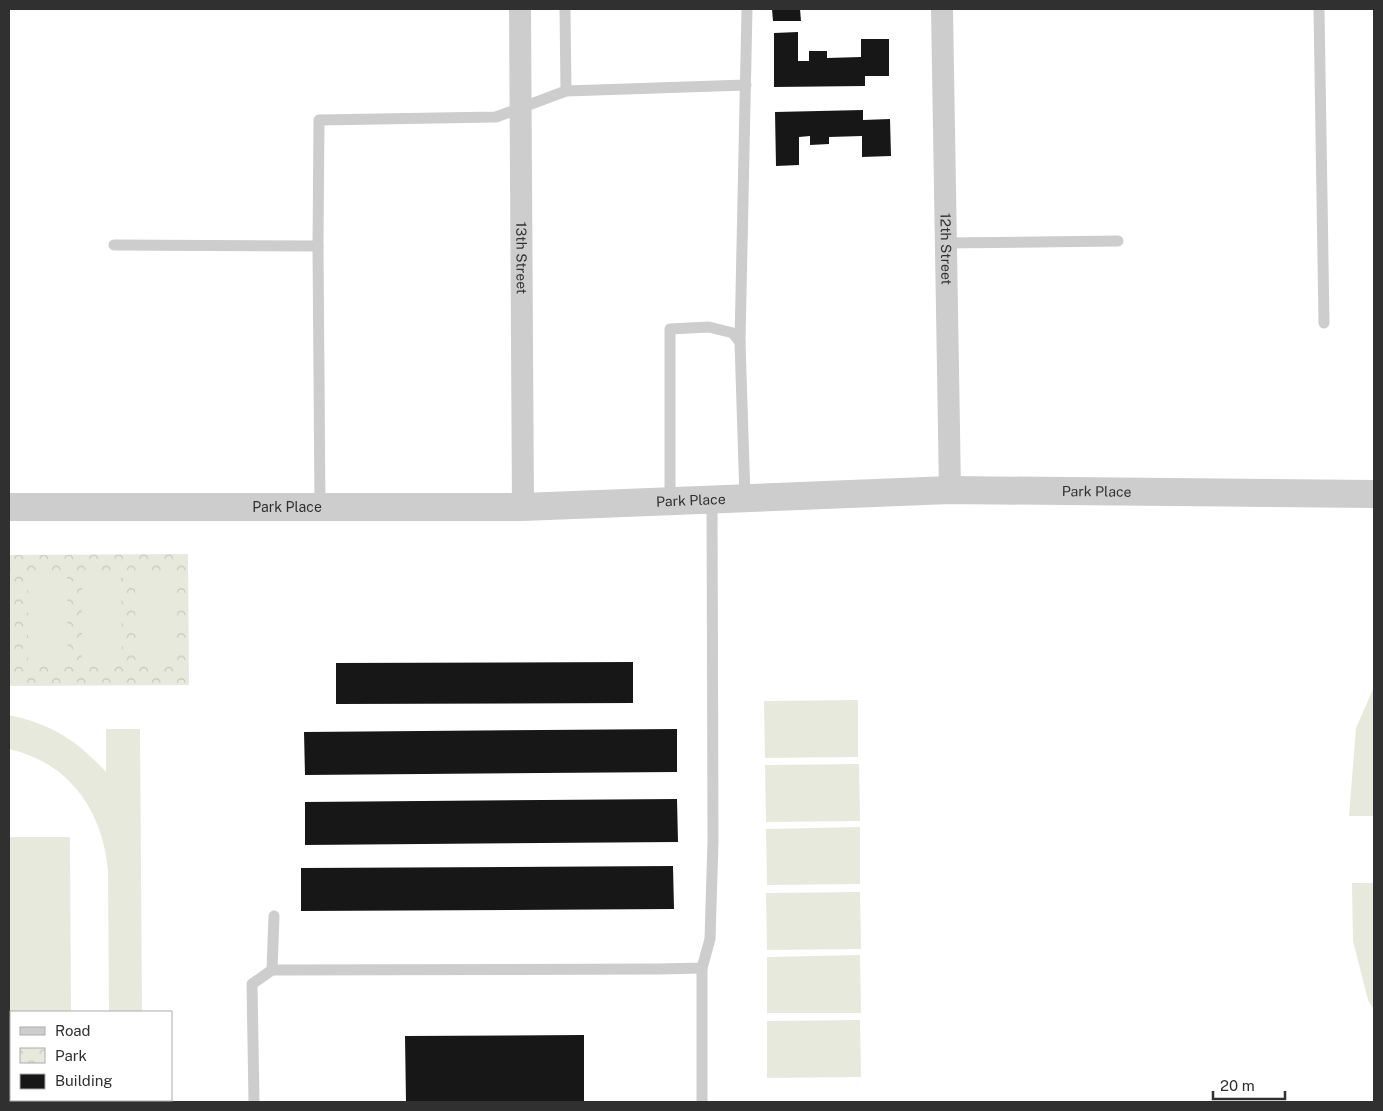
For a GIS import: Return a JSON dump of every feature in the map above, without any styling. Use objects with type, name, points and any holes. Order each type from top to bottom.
[{"type":"street","name":"13th Street","points":[[520,9],[523,507]]},
{"type":"street","name":"12th Street","points":[[942,9],[950,490]]},
{"type":"street","name":"Park Place","points":[[9,507],[523,507],[950,490],[1374,494]]},
{"type":"lane","points":[[565,9],[566,91]]},
{"type":"lane","points":[[745,498],[740,342],[747,9]]},
{"type":"lane","points":[[1319,9],[1324,323]]},
{"type":"lane","points":[[320,507],[319,120],[496,117],[566,91],[746,85]]},
{"type":"lane","points":[[945,243],[1118,241]]},
{"type":"lane","points":[[114,246],[318,246]]},
{"type":"lane","points":[[670,501],[670,329],[709,327],[733,333],[740,342]]},
{"type":"lane","points":[[702,1102],[702,968],[710,939],[713,841],[712,499]]},
{"type":"lane","points":[[272,970],[274,916]]},
{"type":"lane","points":[[254,1102],[252,984],[272,970],[702,968]]},
{"type":"green space","points":[[188,554],[189,685],[9,686],[9,555]]},
{"type":"green space","points":[[67,574],[68,660],[28,660],[28,575]]},
{"type":"green space","points":[[9,575],[14,575],[15,660],[9,660]]},
{"type":"green space","points":[[82,576],[121,576],[122,661],[82,661]]},
{"type":"green space","points":[[135,576],[174,576],[175,661],[136,661]]},
{"type":"green space","points":[[1374,687],[1374,816],[1349,816],[1356,728]]},
{"type":"green space","points":[[858,700],[858,757],[765,758],[764,701]]},
{"type":"green space","points":[[9,715],[38,723],[62,735],[95,760],[106,772],[106,729],[140,729],[142,1011],[109,1011],[108,870],[105,848],[99,828],[90,809],[79,792],[66,778],[49,765],[31,756],[9,749]]},
{"type":"green space","points":[[859,764],[860,821],[766,822],[765,765]]},
{"type":"green space","points":[[860,827],[860,884],[767,885],[766,829]]},
{"type":"green space","points":[[9,837],[70,837],[71,1011],[10,1011],[10,1101],[72,1102],[9,1102]]},
{"type":"green space","points":[[1352,883],[1374,883],[1374,1010],[1368,1000],[1353,941]]},
{"type":"green space","points":[[860,892],[861,949],[767,950],[766,893]]},
{"type":"green space","points":[[860,955],[861,1013],[767,1013],[767,957]]},
{"type":"green space","points":[[860,1020],[861,1077],[767,1078],[767,1021]]},
{"type":"building","points":[[772,9],[800,9],[801,21],[773,21]]},
{"type":"building","points":[[798,32],[798,61],[809,61],[809,51],[827,51],[827,58],[861,57],[861,39],[889,39],[889,76],[865,76],[865,86],[774,87],[774,33]]},
{"type":"building","points":[[863,110],[863,120],[890,119],[891,156],[862,157],[862,136],[829,137],[829,144],[810,145],[810,136],[799,137],[799,165],[776,166],[775,112]]},
{"type":"building","points":[[633,662],[633,703],[336,704],[336,663]]},
{"type":"building","points":[[677,729],[677,772],[305,775],[304,732]]},
{"type":"building","points":[[677,799],[678,842],[305,845],[305,802]]},
{"type":"building","points":[[673,866],[674,909],[301,911],[301,868]]},
{"type":"building","points":[[584,1035],[584,1102],[406,1102],[405,1036]]}]
